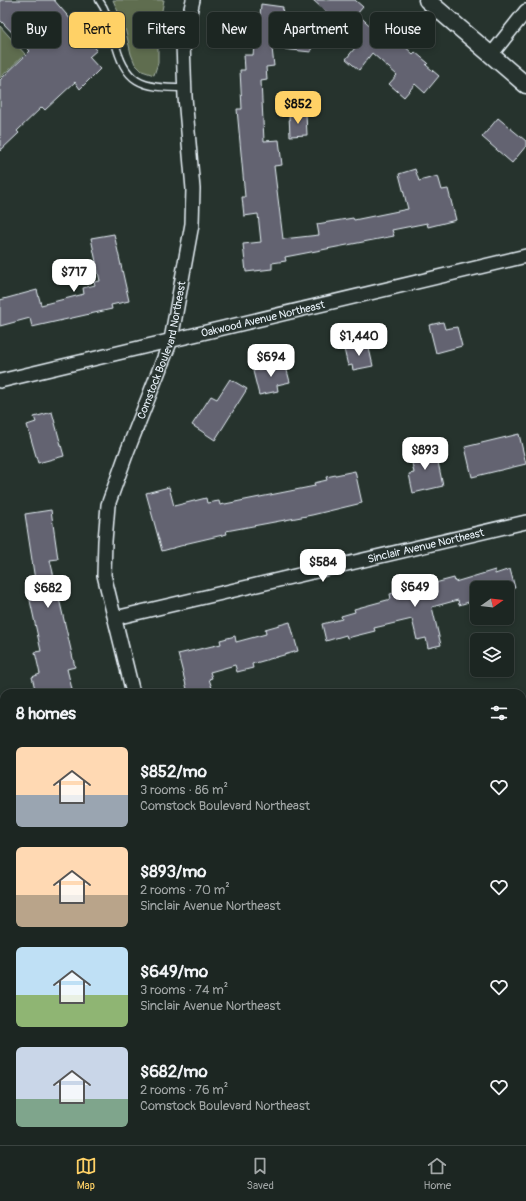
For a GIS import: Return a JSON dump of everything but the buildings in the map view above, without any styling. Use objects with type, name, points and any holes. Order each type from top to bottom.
[{"type":"street","name":"Comstock Boulevard Northeast","points":[[133,689],[104,574],[108,505],[171,340],[192,217],[193,189],[183,43],[193,0]]},
{"type":"street","points":[[427,0],[526,85]]},
{"type":"street","points":[[491,55],[526,11]]},
{"type":"street","name":"Oakwood Avenue Northeast","points":[[0,381],[526,256]]},
{"type":"street","name":"Sinclair Avenue Northeast","points":[[115,618],[526,522]]},
{"type":"lane","points":[[99,0],[109,20],[122,63],[133,78],[153,87],[185,88]]},
{"type":"green space","points":[[113,0],[164,0],[162,12],[133,12],[133,48],[158,48],[158,63],[154,75],[142,71],[135,64],[125,28],[125,12],[118,12]]},
{"type":"green space","points":[[0,26],[12,39],[12,48],[20,48],[25,54],[0,78]]}]
